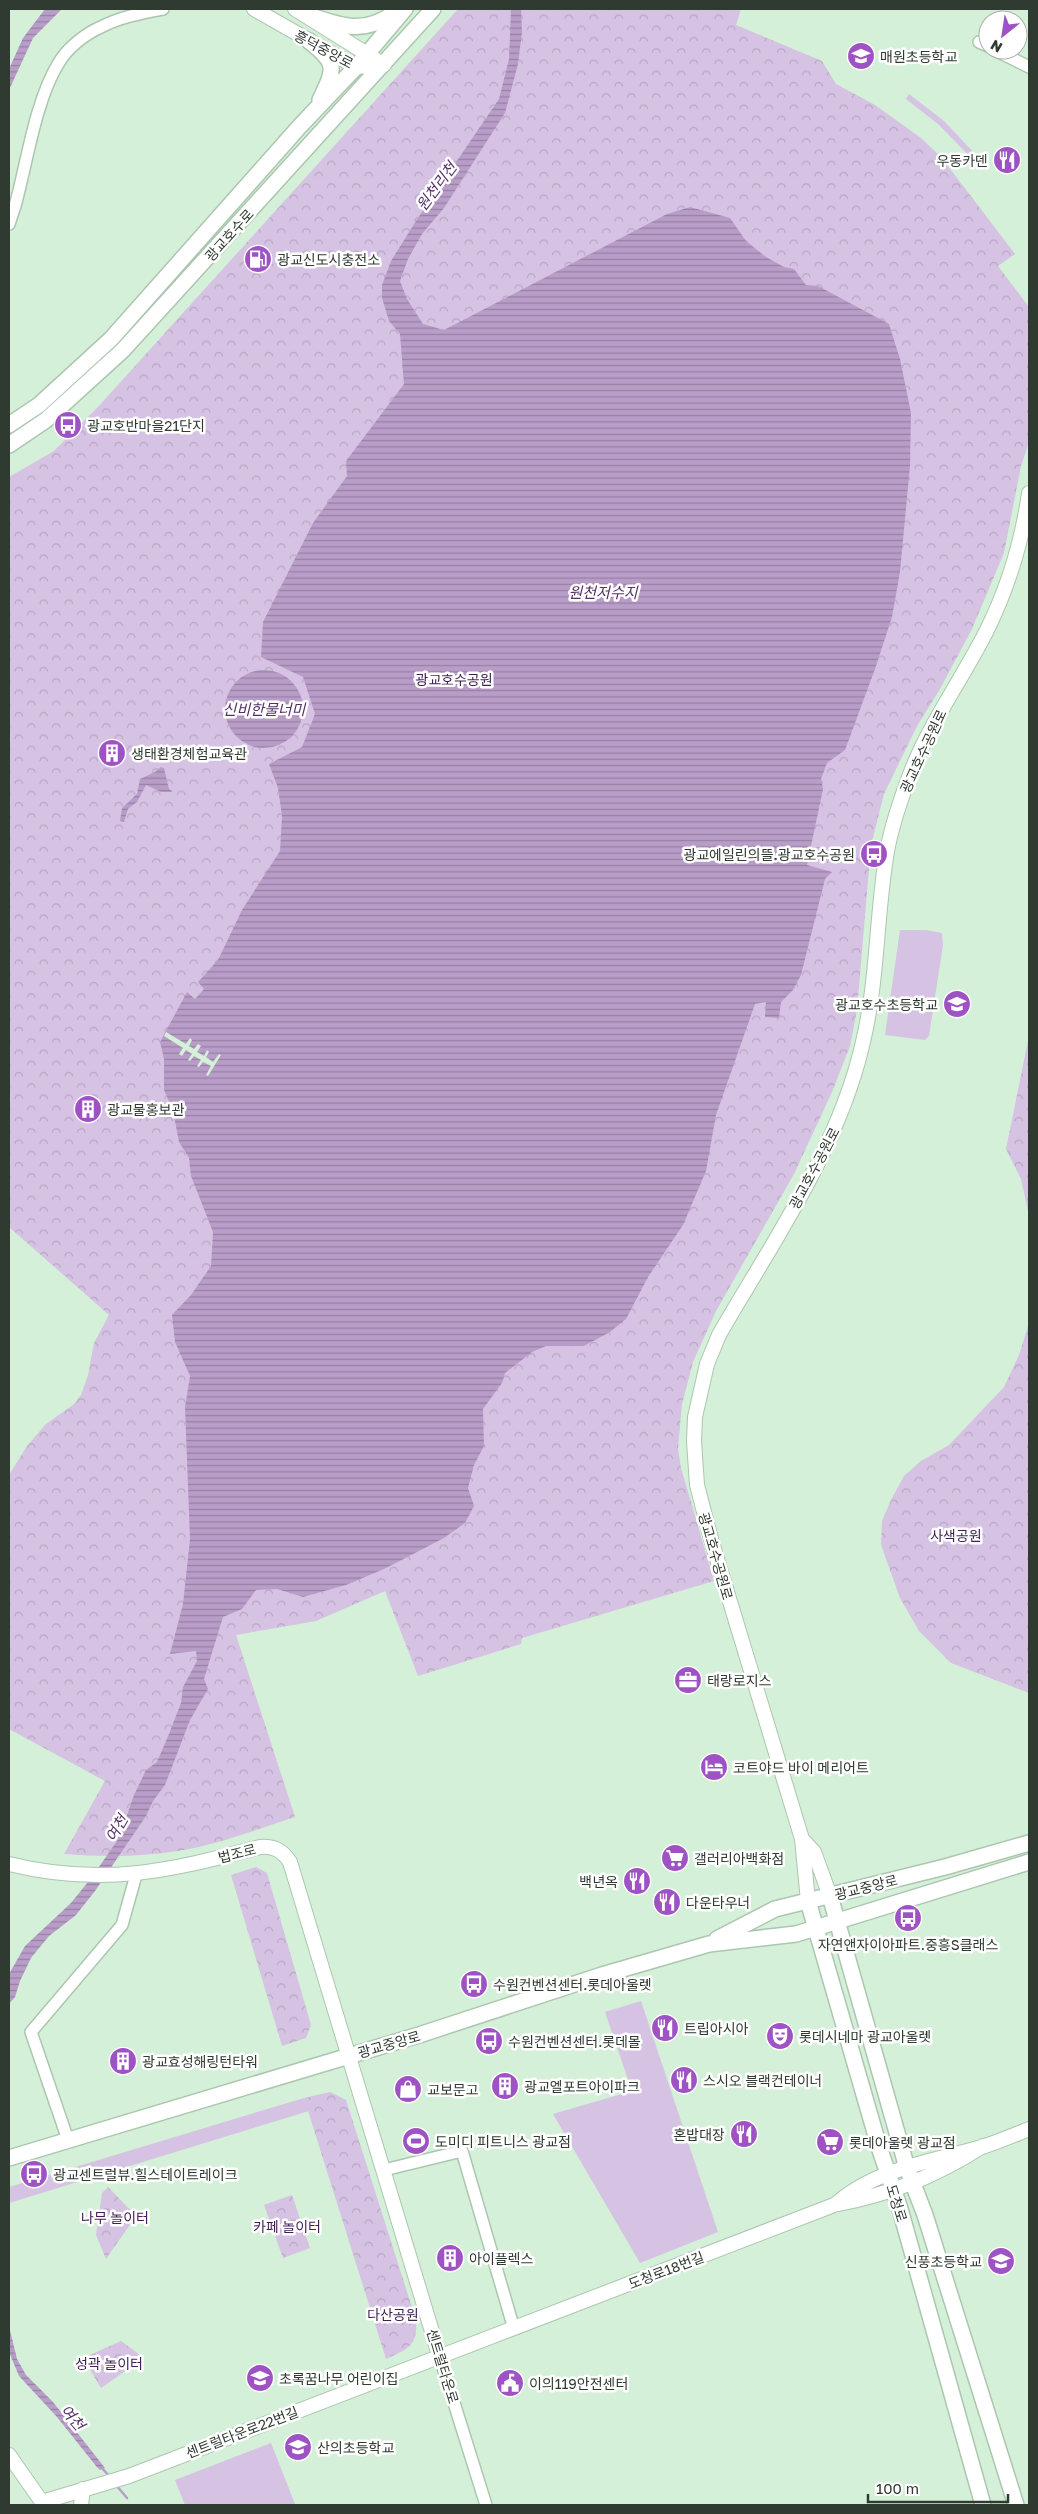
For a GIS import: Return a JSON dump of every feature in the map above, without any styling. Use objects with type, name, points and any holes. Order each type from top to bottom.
[{"type":"main road","points":[[300,12],[341,26],[363,28],[382,22],[400,9]]},
{"type":"main road","name":"광교호수로","points":[[9,425],[39,405],[111,339],[356,67],[404,9]]},
{"type":"main road","name":"광교호수로","points":[[9,444],[46,420],[123,350],[434,9]]},
{"type":"main road","points":[[309,41],[326,54],[331,65],[331,75],[314,113]]},
{"type":"main road","name":"광교중앙로","points":[[709,1944],[775,1909],[808,1902],[1029,1843]]},
{"type":"main road","name":"광교중앙로","points":[[9,2158],[709,1944],[796,1934],[838,1923],[1029,1862]]},
{"type":"main road","name":"도청로","points":[[830,1896],[906,2168],[925,2215],[1016,2505]]},
{"type":"main road","name":"도청로","points":[[808,1902],[880,2150],[894,2190],[983,2505]]},
{"type":"street","points":[[9,224],[16,206],[45,89],[58,62],[86,35],[101,26],[118,19],[159,9]]},
{"type":"street","name":"흥덕중앙로","points":[[254,9],[356,67],[384,65]]},
{"type":"street","name":"흥덕중앙로","points":[[300,12],[384,65]]},
{"type":"street","points":[[1015,60],[1029,67]]},
{"type":"street","name":"광교호수공원로","points":[[808,1902],[802,1840],[702,1508],[695,1467],[695,1417],[707,1364],[720,1335],[823,1154],[845,1106],[863,1042],[873,983],[886,862],[900,802],[911,771],[930,731],[996,610],[1015,561],[1029,493]]},
{"type":"street","name":"광교호수공원로","points":[[802,1840],[814,1852],[830,1896]]},
{"type":"street","name":"법조로","points":[[9,1864],[40,1872],[86,1876],[133,1875],[176,1869],[260,1847],[269,1846],[284,1853],[290,1862],[350,2055]]},
{"type":"street","points":[[68,2140],[31,2032],[122,1925],[133,1875]]},
{"type":"street","name":"센트럴타운로","points":[[350,2055],[440,2358],[486,2505]]},
{"type":"street","points":[[834,2205],[851,2190],[906,2168],[933,2158],[983,2146],[1029,2129]]},
{"type":"street","name":"도청로18번길","points":[[440,2358],[834,2205],[894,2190],[912,2183],[945,2170],[983,2146]]},
{"type":"street","points":[[384,2170],[462,2151],[514,2329]]},
{"type":"street","name":"센트럴타운로22번길","points":[[43,2504],[84,2489],[129,2476],[440,2358]]},
{"type":"street","points":[[9,2455],[43,2504]]},
{"type":"street","points":[[81,2505],[84,2489]]},
{"type":"green space","name":"광교호수공원","points":[[458,9],[741,9],[736,25],[822,61],[836,84],[875,105],[921,138],[941,157],[1015,254],[998,266],[1029,307],[1029,442],[1021,466],[1004,553],[972,629],[940,689],[917,726],[884,794],[871,845],[857,1010],[850,1046],[832,1092],[794,1174],[716,1311],[693,1362],[682,1404],[678,1449],[681,1468],[714,1581],[522,1638],[521,1644],[418,1676],[385,1591],[316,1621],[236,1635],[295,1817],[223,1841],[178,1851],[121,1856],[64,1854],[105,1781],[9,1729],[9,1475],[27,1446],[46,1424],[73,1405],[81,1395],[88,1375],[94,1343],[109,1315],[9,1227],[9,477],[54,451],[97,408]]},
{"type":"green space","points":[[909,94],[944,121],[980,159],[975,162],[938,124],[906,99]]},
{"type":"green space","points":[[900,930],[926,930],[942,933],[943,945],[929,1036],[925,1040],[885,1035]]},
{"type":"green space","points":[[1029,1036],[1029,1216],[1021,1179],[1006,1149]]},
{"type":"green space","name":"사색공원","points":[[1029,1323],[1029,1693],[951,1663],[919,1631],[900,1598],[881,1545],[882,1521],[904,1476],[921,1461],[949,1445],[1004,1387],[1019,1355]]},
{"type":"green space","points":[[256,1867],[267,1873],[311,2025],[306,2038],[282,2046],[231,1875]]},
{"type":"green space","points":[[641,2001],[718,2232],[640,2263],[553,2114],[632,2091],[605,2012]]},
{"type":"green space","name":"다산공원","points":[[330,2092],[346,2100],[416,2320],[415,2336],[410,2346],[386,2359],[304,2098]]},
{"type":"green space","points":[[304,2098],[309,2111],[9,2203],[9,2187]]},
{"type":"green space","name":"나무 놀이터","points":[[108,2187],[136,2216],[106,2259],[96,2235],[102,2193]]},
{"type":"green space","name":"카페 놀이터","points":[[292,2195],[310,2248],[283,2258],[264,2205]]},
{"type":"green space","name":"성곽 놀이터","points":[[121,2341],[144,2358],[101,2388],[83,2358]]},
{"type":"green space","points":[[271,2443],[295,2504],[185,2505],[175,2480]]},
{"type":"water","points":[[45,9],[62,9],[33,38],[9,90],[9,69],[23,38]]},
{"type":"water","name":"원천저수지","points":[[511,9],[521,9],[522,32],[518,64],[505,113],[444,208],[422,234],[408,259],[400,281],[407,299],[423,324],[444,330],[667,214],[690,207],[730,218],[746,241],[766,257],[784,267],[794,269],[806,285],[818,286],[889,324],[900,359],[911,413],[910,466],[900,572],[892,617],[845,750],[827,763],[821,779],[823,789],[807,865],[832,872],[825,879],[801,975],[793,990],[781,1002],[779,1018],[765,1017],[766,1002],[755,1004],[716,1115],[706,1171],[683,1225],[648,1277],[626,1319],[610,1332],[584,1346],[546,1346],[532,1352],[505,1373],[502,1383],[483,1409],[484,1446],[474,1465],[468,1488],[474,1506],[465,1523],[444,1538],[384,1569],[346,1585],[303,1597],[277,1589],[256,1590],[242,1609],[223,1617],[204,1679],[208,1689],[190,1720],[165,1785],[95,1891],[76,1915],[49,1936],[31,1958],[15,1997],[9,2004],[9,1974],[25,1946],[71,1903],[119,1838],[134,1795],[146,1770],[157,1762],[181,1703],[183,1687],[197,1661],[196,1651],[170,1654],[183,1604],[190,1539],[185,1407],[190,1376],[175,1342],[172,1315],[191,1295],[211,1266],[213,1232],[191,1176],[189,1158],[179,1142],[173,1111],[164,1090],[164,1059],[160,1042],[187,992],[195,999],[204,989],[198,982],[218,960],[242,910],[280,851],[282,816],[278,788],[269,764],[302,747],[315,714],[303,677],[261,657],[263,622],[313,523],[347,476],[346,461],[404,384],[400,334],[389,321],[382,298],[382,285],[391,261],[416,221],[499,99],[509,59]]},
{"type":"water","name":"신비한물너미","points":[[256,670],[272,670],[286,676],[297,687],[303,701],[303,717],[297,731],[286,742],[272,748],[256,748],[242,742],[231,731],[225,717],[225,701],[231,687],[242,676]]},
{"type":"water","points":[[161,767],[164,768],[169,789],[173,792],[161,792],[146,785],[137,802],[128,809],[124,822],[120,821],[122,808],[137,794],[140,779]]},
{"type":"water","points":[[9,2326],[17,2359],[26,2375],[53,2402],[105,2468],[100,2470],[96,2466],[57,2417],[19,2376],[9,2352]]},
{"type":"pier","points":[[166,1032],[186,1044],[190,1038],[192,1040],[189,1046],[194,1049],[198,1044],[201,1046],[197,1052],[204,1056],[207,1050],[209,1052],[206,1057],[213,1062],[219,1054],[221,1055],[208,1076],[206,1075],[211,1066],[203,1062],[199,1067],[197,1066],[201,1060],[194,1056],[190,1061],[188,1060],[192,1054],[186,1050],[182,1056],[179,1054],[183,1048],[164,1036]]},
{"type":"waterway","name":"여천","points":[[102,2468],[110,2477]]},
{"type":"waterway","name":"여천","points":[[116,2485],[127,2498]]},
{"type":"place","name":"매원초등학교","points":[[861,56]]},
{"type":"place","name":"우동카덴","points":[[1007,160]]},
{"type":"place","name":"광교신도시충전소","points":[[258,259]]},
{"type":"place","name":"광교호반마을21단지","points":[[68,425]]},
{"type":"place","name":"생태환경체험교육관","points":[[112,753]]},
{"type":"place","name":"광교에일린의뜰.광교호수공원","points":[[874,854]]},
{"type":"place","name":"광교호수초등학교","points":[[957,1004]]},
{"type":"place","name":"광교물홍보관","points":[[88,1109]]},
{"type":"place","name":"태랑로지스","points":[[688,1680]]},
{"type":"place","name":"코트야드 바이 메리어트","points":[[714,1767]]},
{"type":"place","name":"갤러리아백화점","points":[[675,1858]]},
{"type":"place","name":"백년옥","points":[[637,1881]]},
{"type":"place","name":"다운타우너","points":[[667,1902]]},
{"type":"place","name":"자연앤자이아파트.중흥S클래스","points":[[908,1918]]},
{"type":"place","name":"수원컨벤션센터.롯데아울렛","points":[[474,1984]]},
{"type":"place","name":"트립아시아","points":[[665,2028]]},
{"type":"place","name":"롯데시네마 광교아울렛","points":[[780,2036]]},
{"type":"place","name":"수원컨벤션센터.롯데몰","points":[[489,2041]]},
{"type":"place","name":"광교효성해링턴타워","points":[[123,2061]]},
{"type":"place","name":"스시오 블랙컨테이너","points":[[684,2080]]},
{"type":"place","name":"광교엘포트아이파크","points":[[505,2086]]},
{"type":"place","name":"교보문고","points":[[408,2089]]},
{"type":"place","name":"혼밥대장","points":[[744,2134]]},
{"type":"place","name":"도미디 피트니스 광교점","points":[[416,2141]]},
{"type":"place","name":"롯데아울렛 광교점","points":[[830,2142]]},
{"type":"place","name":"광교센트럴뷰.힐스테이트레이크","points":[[34,2174]]},
{"type":"place","name":"아이플렉스","points":[[450,2258]]},
{"type":"place","name":"신풍초등학교","points":[[1001,2261]]},
{"type":"place","name":"초록꿈나무 어린이집","points":[[260,2378]]},
{"type":"place","name":"이의119안전센터","points":[[510,2383]]},
{"type":"place","name":"산의초등학교","points":[[298,2447]]},
{"type":"water label","name":"원천리천","points":[[436,186]]}]
